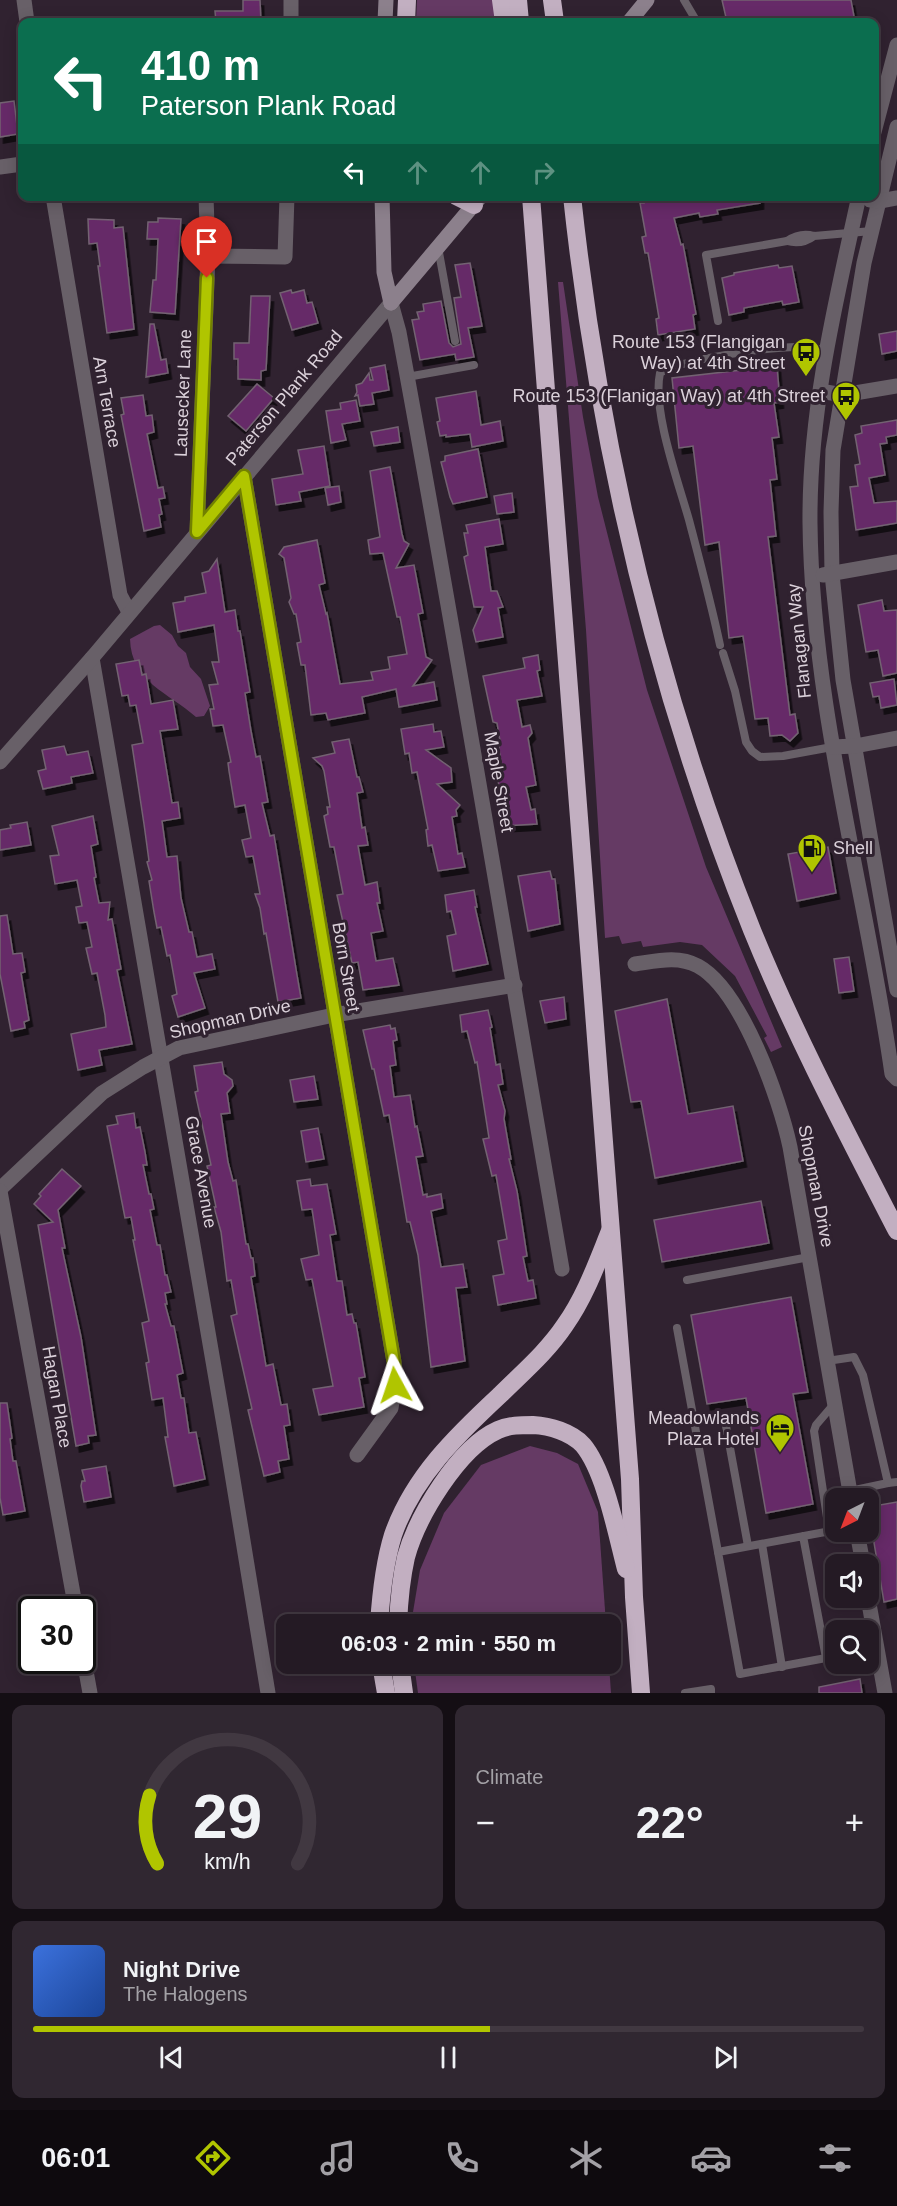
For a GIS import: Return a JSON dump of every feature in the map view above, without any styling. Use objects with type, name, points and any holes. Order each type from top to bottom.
[{"type":"highway","points":[[406,18],[407,0]]},
{"type":"highway","points":[[501,0],[503,18]]},
{"type":"highway","points":[[518,0],[520,18]]},
{"type":"highway","points":[[552,0],[555,18]]},
{"type":"highway","points":[[556,18],[558,0]]},
{"type":"highway","points":[[531,201],[630,1479],[634,1597],[641,1693]]},
{"type":"highway","points":[[573,201],[585,302],[608,438],[642,588],[675,708],[722,852],[762,954],[819,1080],[897,1231]]},
{"type":"highway","points":[[380,1614],[386,1561],[394,1533],[421,1480],[458,1434],[547,1349],[565,1326],[582,1297],[611,1228]]},
{"type":"highway","points":[[398,1614],[399,1591],[407,1556],[419,1522],[439,1488],[477,1443],[498,1430],[518,1425],[542,1426],[563,1431],[581,1443],[592,1458],[634,1597]]},
{"type":"highway","points":[[383,1674],[386,1693]]},
{"type":"highway","points":[[401,1674],[404,1693]]},
{"type":"main road","points":[[385,18],[386,0]]},
{"type":"main road","points":[[632,18],[647,0]]},
{"type":"main road","points":[[382,201],[384,273],[391,303]]},
{"type":"main road","name":"Paterson Plank Road","points":[[391,303],[478,201]]},
{"type":"street","points":[[24,0],[26,18]]},
{"type":"street","points":[[291,0],[291,18]]},
{"type":"street","points":[[879,112],[897,45]]},
{"type":"street","points":[[881,104],[897,106]]},
{"type":"street","points":[[897,127],[864,263],[833,450],[831,487],[832,574],[839,653],[869,829],[891,914],[897,990]]},
{"type":"street","points":[[0,167],[18,165]]},
{"type":"street","points":[[880,201],[897,198]]},
{"type":"street","name":"Arn Terrace","points":[[54,201],[120,595],[129,612]]},
{"type":"street","name":"Lausecker Lane","points":[[197,532],[208,256],[206,201]]},
{"type":"street","points":[[208,256],[285,256],[287,201]]},
{"type":"street","name":"Flanagan Way","points":[[858,201],[825,350],[812,453],[810,523],[812,576],[819,657],[832,747],[892,1074],[897,1079]]},
{"type":"street","name":"Paterson Plank Road","points":[[0,762],[92,658],[391,303]]},
{"type":"street","name":"Maple Street","points":[[391,303],[407,377],[515,985],[562,1269]]},
{"type":"street","points":[[820,391],[843,395],[897,386]]},
{"type":"street","name":"Born Street","points":[[244,476],[395,1370],[391,1408],[357,1455]]},
{"type":"street","points":[[811,486],[831,487]]},
{"type":"street","points":[[812,576],[897,562]]},
{"type":"street","points":[[819,657],[839,653]]},
{"type":"street","name":"Grace Avenue","points":[[92,658],[162,1056],[268,1693]]},
{"type":"street","points":[[832,747],[855,746],[897,738]]},
{"type":"street","points":[[848,832],[869,829]]},
{"type":"street","points":[[864,919],[891,914]]},
{"type":"street","name":"Shopman Drive","points":[[635,964],[670,959],[699,966],[716,981],[740,1017],[761,1057],[785,1124],[849,1488]]},
{"type":"street","name":"Shopman Drive","points":[[0,1190],[102,1093],[178,1048],[334,1016],[515,985]]},
{"type":"street","name":"Hagan Place","points":[[0,1190],[73,1596]]},
{"type":"street","points":[[870,1608],[889,1691]]},
{"type":"street","points":[[87,1674],[90,1693]]},
{"type":"lane","points":[[684,0],[695,18]]},
{"type":"lane","points":[[718,321],[706,255],[787,241],[795,236],[807,234],[814,236],[872,231]]},
{"type":"lane","points":[[438,247],[455,341]]},
{"type":"lane","points":[[825,350],[802,347],[670,366],[660,373],[657,387],[666,441],[709,592],[721,649],[735,691],[746,742],[760,757],[783,756],[832,747]]},
{"type":"lane","points":[[407,377],[474,365]]},
{"type":"lane","points":[[687,1280],[809,1257]]},
{"type":"lane","points":[[677,1328],[740,1674],[826,1658],[803,1536]]},
{"type":"lane","points":[[827,1361],[854,1357],[863,1375],[892,1483],[874,1488]]},
{"type":"lane","points":[[825,1492],[814,1431],[816,1425],[835,1404]]},
{"type":"lane","points":[[726,1426],[748,1546]]},
{"type":"lane","points":[[718,1552],[825,1532]]},
{"type":"lane","points":[[762,1544],[782,1666]]},
{"type":"lane","points":[[685,1693],[711,1689],[711,1693]]},
{"type":"shaded area","points":[[417,0],[495,0],[497,18],[416,18]]},
{"type":"shaded area","points":[[558,282],[563,282],[583,417],[598,497],[647,690],[706,867],[782,1047],[771,1052],[764,1038],[767,1036],[735,976],[702,945],[680,942],[643,947],[641,941],[622,944],[619,936],[605,938],[586,630]]},
{"type":"shaded area","points":[[160,625],[172,635],[178,646],[186,653],[190,667],[201,679],[210,706],[204,716],[196,717],[185,709],[153,685],[137,666],[132,654],[130,639]]},
{"type":"shaded area","points":[[530,1446],[557,1453],[578,1464],[598,1512],[605,1614],[413,1614],[420,1570],[444,1513],[481,1465]]},
{"type":"shaded area","points":[[415,1674],[610,1674],[611,1693],[418,1693]]},
{"type":"building","points":[[243,0],[260,0],[261,18],[216,18],[215,11],[243,11]]},
{"type":"building","points":[[722,0],[851,0],[854,18],[726,18]]},
{"type":"building","points":[[14,101],[18,134],[0,137],[0,103]]},
{"type":"building","points":[[644,201],[760,201],[760,203],[717,210],[718,214],[700,217],[699,213],[674,218],[681,245],[683,244],[696,314],[693,315],[695,329],[658,335],[656,319],[659,318],[648,253],[645,253],[642,237],[646,236],[640,203],[644,203]]},
{"type":"building","points":[[158,218],[181,219],[175,314],[150,312],[153,280],[156,280],[158,239],[147,239],[148,222],[158,222]]},
{"type":"building","points":[[88,219],[114,220],[114,228],[123,227],[134,329],[107,333],[97,243],[89,244]]},
{"type":"building","points":[[470,263],[482,326],[468,328],[474,357],[456,360],[455,354],[420,360],[412,320],[419,319],[417,312],[424,311],[423,304],[441,301],[449,343],[453,347],[461,344],[454,298],[461,297],[455,265]]},
{"type":"building","points":[[778,265],[779,268],[792,266],[799,302],[783,305],[782,301],[744,308],[744,312],[729,315],[722,278],[734,275],[734,273]]},
{"type":"building","points":[[291,290],[292,293],[304,290],[307,303],[312,302],[318,323],[292,330],[280,293]]},
{"type":"building","points":[[251,296],[270,296],[266,370],[261,371],[261,380],[238,379],[238,359],[234,359],[234,343],[249,343]]},
{"type":"building","points":[[150,324],[154,324],[161,360],[166,359],[168,373],[146,377]]},
{"type":"building","points":[[897,331],[897,351],[882,354],[879,334]]},
{"type":"building","points":[[385,365],[389,390],[372,393],[374,404],[360,406],[358,395],[355,396],[356,385],[362,383],[369,373],[370,380],[373,380],[370,368]]},
{"type":"building","points":[[777,366],[780,402],[774,403],[779,437],[772,438],[777,479],[770,480],[776,536],[768,537],[790,715],[795,714],[798,733],[790,741],[782,735],[770,736],[768,718],[755,719],[743,636],[729,638],[719,542],[705,545],[693,446],[679,448],[672,378]]},
{"type":"building","points":[[257,384],[274,398],[246,431],[228,416]]},
{"type":"building","points":[[476,391],[481,425],[500,421],[503,441],[472,447],[470,434],[440,436],[436,398]]},
{"type":"building","points":[[143,395],[146,416],[152,415],[154,432],[147,434],[158,488],[163,487],[165,498],[159,499],[162,514],[159,515],[161,527],[144,531],[121,415],[124,414],[121,398]]},
{"type":"building","points":[[356,400],[360,421],[342,424],[346,440],[331,443],[326,411],[341,409],[340,403]]},
{"type":"building","points":[[897,420],[897,435],[886,437],[887,443],[880,444],[885,475],[869,478],[874,503],[897,501],[897,523],[856,530],[850,487],[858,486],[855,465],[860,464],[855,435],[862,433],[861,426]]},
{"type":"building","points":[[398,427],[400,442],[374,446],[371,432]]},
{"type":"building","points":[[324,446],[330,486],[299,492],[301,501],[276,505],[272,479],[303,474],[298,450]]},
{"type":"building","points":[[478,449],[487,497],[453,504],[441,462],[445,461],[445,456]]},
{"type":"building","points":[[390,467],[402,534],[404,541],[409,544],[396,568],[414,565],[423,613],[418,614],[426,657],[432,660],[413,686],[434,682],[437,700],[399,707],[396,689],[362,697],[365,713],[328,720],[326,713],[311,715],[305,665],[301,665],[297,643],[301,642],[296,614],[289,602],[291,598],[284,558],[279,554],[284,547],[317,540],[325,583],[319,585],[327,613],[340,684],[373,680],[371,672],[390,669],[388,657],[407,654],[383,553],[370,554],[368,540],[380,537],[370,471]]},
{"type":"building","points":[[339,486],[341,502],[328,505],[325,488]]},
{"type":"building","points":[[512,493],[514,512],[497,514],[494,496]]},
{"type":"building","points":[[499,519],[503,544],[485,547],[491,591],[497,591],[503,607],[498,608],[503,637],[476,642],[473,630],[483,607],[474,607],[464,557],[468,555],[464,533],[468,533],[466,525]]},
{"type":"building","points":[[217,559],[225,612],[235,610],[238,631],[240,631],[250,692],[245,693],[251,731],[256,757],[260,756],[268,802],[262,803],[270,836],[274,835],[301,998],[278,1002],[266,933],[264,934],[260,908],[255,894],[260,894],[253,856],[246,857],[242,840],[251,838],[245,805],[235,807],[228,763],[231,762],[223,725],[213,726],[210,709],[214,709],[209,685],[218,684],[212,662],[219,662],[214,625],[178,632],[173,603],[185,601],[185,597],[206,593],[202,573],[209,571]]},
{"type":"building","points":[[882,600],[884,611],[897,610],[897,673],[883,676],[878,650],[866,652],[858,605]]},
{"type":"building","points":[[538,655],[540,670],[537,671],[542,696],[517,700],[522,727],[530,725],[532,733],[528,738],[536,785],[526,787],[531,810],[535,809],[537,824],[503,826],[501,814],[507,813],[503,791],[500,792],[497,776],[503,775],[500,741],[497,723],[493,722],[483,676],[525,668],[523,658]]},
{"type":"building","points":[[139,660],[142,675],[146,674],[151,704],[173,700],[178,729],[160,731],[172,803],[178,802],[180,818],[162,821],[167,857],[177,856],[181,898],[197,957],[212,954],[215,969],[194,973],[205,1008],[178,1017],[172,996],[177,994],[170,955],[167,956],[161,927],[157,928],[149,881],[152,880],[147,862],[149,861],[132,745],[143,743],[136,705],[130,706],[128,695],[122,696],[116,664]]},
{"type":"building","points":[[894,679],[897,705],[881,708],[879,696],[873,697],[870,683]]},
{"type":"building","points":[[433,724],[434,732],[441,731],[444,747],[426,750],[451,768],[452,782],[437,784],[460,805],[456,810],[457,816],[452,817],[458,854],[462,853],[465,867],[438,871],[432,845],[428,846],[426,830],[428,829],[417,772],[412,773],[409,753],[405,754],[401,729]]},
{"type":"building","points":[[349,739],[357,777],[359,777],[363,792],[357,793],[362,828],[365,827],[368,845],[358,846],[365,885],[377,882],[380,903],[377,903],[383,931],[371,933],[376,961],[393,958],[399,985],[363,990],[358,962],[352,963],[337,895],[343,894],[334,847],[330,847],[324,816],[328,814],[327,807],[330,807],[324,771],[313,758],[335,753],[332,742]]},
{"type":"building","points":[[64,746],[67,755],[88,751],[93,773],[71,777],[72,783],[43,789],[38,771],[46,769],[42,750]]},
{"type":"building","points":[[93,816],[98,844],[91,846],[96,877],[94,878],[99,903],[110,902],[108,920],[112,919],[121,969],[117,970],[132,1044],[99,1050],[102,1065],[78,1070],[71,1034],[106,1027],[105,1015],[97,973],[92,974],[86,948],[92,947],[87,922],[79,923],[76,907],[82,906],[77,880],[55,884],[50,856],[59,855],[52,826]]},
{"type":"building","points":[[27,822],[31,845],[0,850],[0,830],[11,828],[10,825]]},
{"type":"building","name":"Shell","points":[[828,847],[836,893],[797,901],[788,854]]},
{"type":"building","points":[[550,871],[552,879],[555,879],[560,924],[528,931],[518,876]]},
{"type":"building","points":[[474,890],[477,907],[475,907],[488,964],[453,971],[447,936],[456,934],[451,911],[447,912],[445,895]]},
{"type":"building","points":[[7,915],[13,954],[22,953],[25,972],[21,973],[29,1020],[24,1022],[25,1028],[11,1031],[0,974],[0,916]]},
{"type":"building","points":[[849,957],[854,991],[839,993],[834,959]]},
{"type":"building","points":[[564,997],[566,1019],[545,1023],[540,1001]]},
{"type":"building","points":[[667,999],[688,1114],[733,1106],[743,1161],[655,1178],[641,1101],[631,1102],[615,1011]]},
{"type":"building","points":[[488,1010],[496,1065],[500,1064],[503,1084],[498,1085],[505,1111],[504,1119],[511,1159],[509,1159],[517,1191],[527,1256],[523,1257],[528,1281],[533,1280],[536,1298],[498,1305],[493,1276],[504,1274],[498,1241],[507,1239],[496,1175],[492,1176],[483,1139],[489,1138],[477,1062],[475,1063],[467,1031],[462,1032],[460,1015]]},
{"type":"building","points":[[390,1025],[391,1029],[395,1028],[397,1040],[393,1041],[396,1065],[390,1066],[394,1097],[410,1095],[423,1156],[416,1157],[423,1195],[427,1194],[427,1197],[441,1194],[443,1208],[431,1211],[441,1267],[463,1264],[467,1287],[456,1288],[465,1361],[431,1367],[418,1255],[410,1222],[407,1222],[389,1115],[384,1116],[363,1030]]},
{"type":"building","points":[[222,1062],[224,1074],[232,1080],[233,1086],[227,1093],[230,1113],[221,1114],[228,1162],[233,1181],[236,1180],[246,1244],[253,1258],[255,1276],[251,1277],[266,1366],[273,1364],[281,1405],[287,1404],[290,1425],[284,1426],[289,1459],[278,1461],[280,1472],[264,1476],[248,1410],[252,1409],[231,1316],[237,1314],[231,1280],[227,1281],[221,1232],[207,1166],[211,1165],[195,1092],[198,1091],[194,1066]]},
{"type":"building","points":[[314,1076],[318,1099],[294,1102],[290,1080]]},
{"type":"building","points":[[134,1113],[136,1128],[140,1127],[145,1152],[147,1165],[143,1165],[154,1209],[150,1210],[157,1245],[160,1245],[165,1275],[167,1275],[171,1292],[165,1293],[167,1304],[165,1304],[171,1326],[174,1326],[183,1373],[177,1375],[181,1398],[184,1398],[189,1433],[196,1432],[205,1479],[174,1486],[165,1437],[168,1437],[163,1398],[152,1400],[146,1363],[149,1362],[142,1323],[149,1321],[133,1240],[135,1240],[131,1217],[125,1218],[107,1126],[118,1124],[116,1116]]},
{"type":"building","points":[[318,1128],[324,1159],[306,1162],[301,1131]]},
{"type":"building","points":[[62,1169],[81,1186],[58,1210],[65,1248],[62,1248],[81,1337],[96,1435],[88,1436],[89,1443],[76,1446],[38,1225],[53,1222],[34,1204],[41,1196],[39,1194]]},
{"type":"building","points":[[310,1179],[311,1186],[327,1184],[336,1234],[330,1235],[337,1281],[342,1281],[347,1315],[352,1314],[354,1323],[356,1323],[365,1377],[359,1378],[364,1407],[319,1415],[313,1389],[333,1386],[312,1279],[306,1280],[301,1259],[319,1255],[312,1209],[302,1210],[297,1181]]},
{"type":"building","points":[[761,1201],[769,1243],[662,1262],[654,1220]]},
{"type":"building","name":"Meadowlands Plaza Hotel","points":[[791,1297],[808,1392],[793,1394],[813,1504],[766,1513],[746,1398],[707,1404],[691,1315]]},
{"type":"building","points":[[0,1403],[7,1403],[13,1461],[16,1461],[25,1511],[3,1515],[0,1498]]},
{"type":"building","points":[[106,1466],[111,1497],[84,1502],[81,1486],[82,1481],[85,1481],[82,1470]]},
{"type":"building","points":[[897,1502],[897,1599],[884,1602],[879,1572],[879,1554],[876,1554],[874,1542],[879,1542],[879,1505]]},
{"type":"building","points":[[860,1679],[862,1693],[819,1693],[819,1687]]},
{"type":"place","name":"Route 153 (Flangigan Way) at 4th Street","points":[[806,378]]},
{"type":"place","name":"Route 153 (Flanigan Way) at 4th Street","points":[[846,422]]},
{"type":"place","name":"Shell","points":[[812,874]]},
{"type":"place","name":"Meadowlands Plaza Hotel","points":[[780,1454]]},
{"type":"route","points":[[207,278],[197,532],[244,476],[394,1362],[395,1385]]}]
